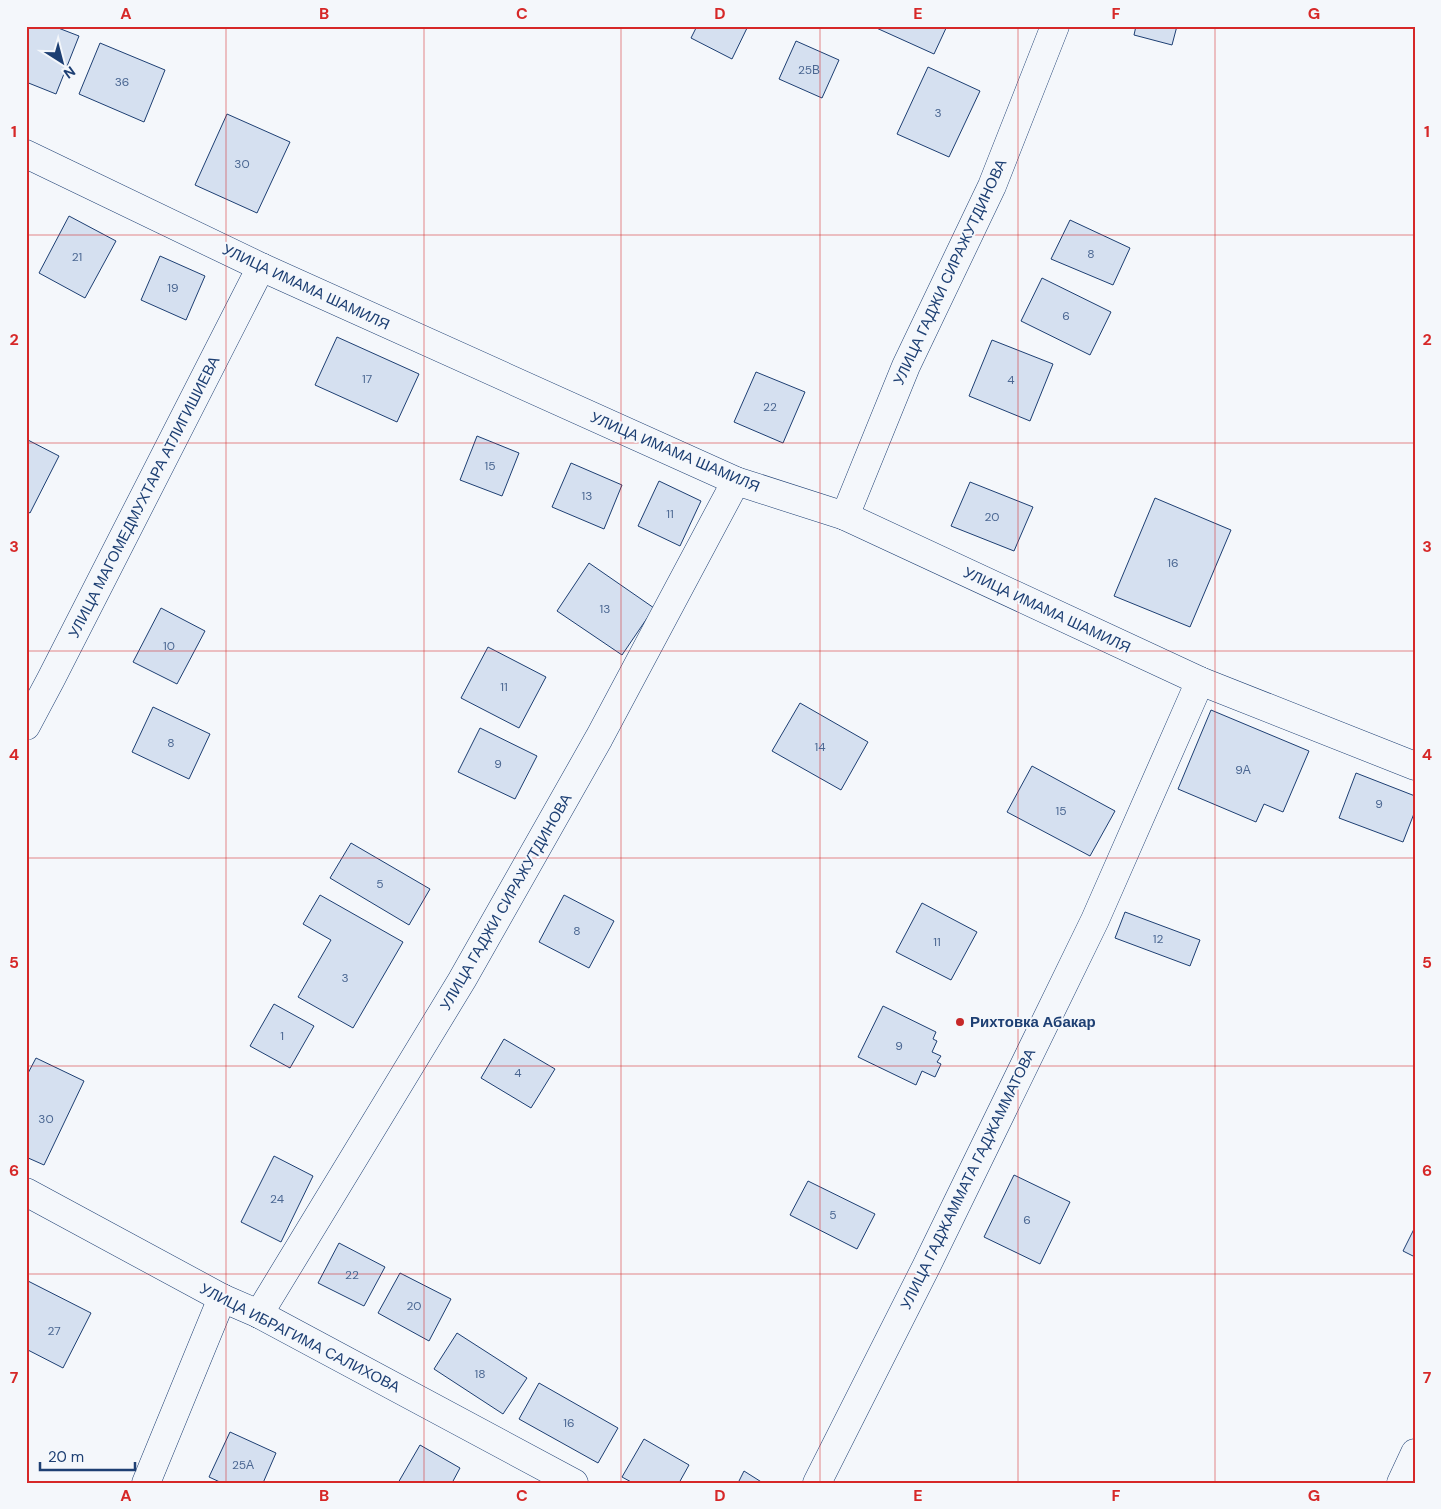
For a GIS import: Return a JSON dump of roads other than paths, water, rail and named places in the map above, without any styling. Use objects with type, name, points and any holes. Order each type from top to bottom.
[{"type":"street","name":"УЛИЦА ГАДЖИ СИРАЖУТДИНОВА","points":[[845,516],[906,366],[992,186],[1055,26]]},
{"type":"street","name":"УЛИЦА ИМАМА ШАМИЛЯ","points":[[26,154],[261,267],[736,481],[845,516],[1200,680],[1415,766]]},
{"type":"street","name":"УЛИЦА МАГОМЕДМУХТАРА АТЛИГИШИЕВА","points":[[26,726],[261,267]]},
{"type":"street","name":"УЛИЦА ГАДЖИ СИРАЖУТДИНОВА","points":[[259,1314],[462,980],[599,738],[736,481]]},
{"type":"street","name":"УЛИЦА ГАДЖАММАТА ГАДЖАММАТОВА","points":[[817,1483],[926,1267],[1095,920],[1200,680]]},
{"type":"street","name":"УЛИЦА ИБРАГИМА САЛИХОВА","points":[[26,1192],[222,1298],[259,1314],[574,1483]]},
{"type":"street","points":[[146,1483],[222,1298]]},
{"type":"street","points":[[1401,1483],[1415,1453]]},
{"type":"place","name":"Рихтовка Абакар","points":[[960,1022]]}]
